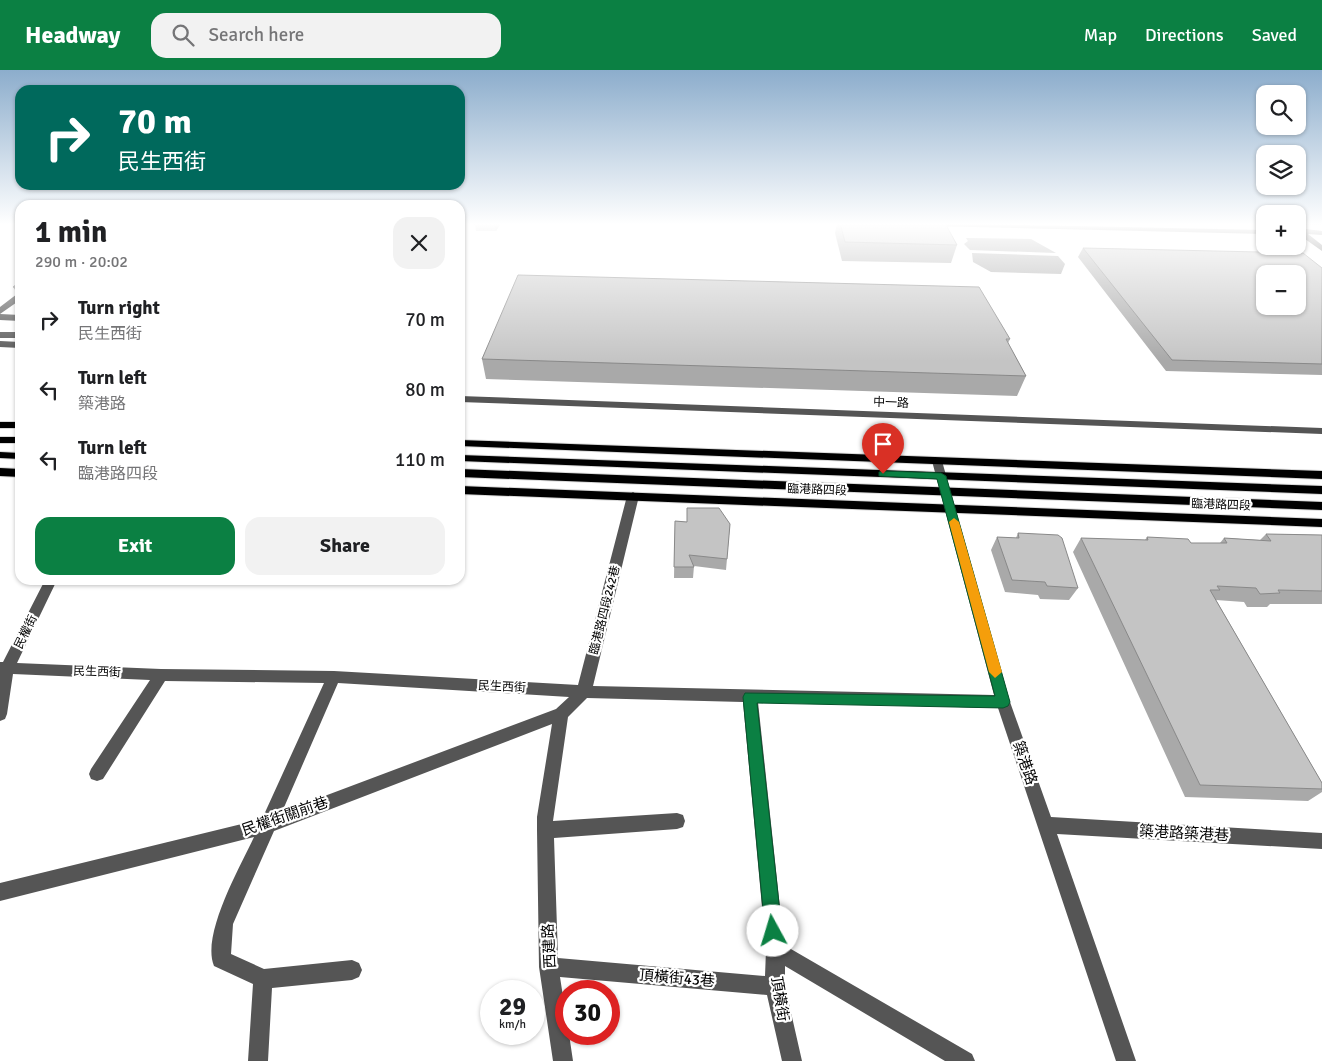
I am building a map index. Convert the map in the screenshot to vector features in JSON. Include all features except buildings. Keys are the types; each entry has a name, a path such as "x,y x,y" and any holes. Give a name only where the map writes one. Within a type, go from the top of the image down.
{"main road":[{"path":"0,425 15,425"},
{"path":"0,440 15,440"},
{"path":"465,443 1322,475"},
{"path":"0,456 15,456"},
{"name":"臨港路四段","path":"465,458 1322,490"},
{"path":"0,472 15,473"},
{"name":"臨港路四段","path":"465,473 1322,506"},
{"name":"臨港路四段","path":"465,490 1322,523"}],"street":[{"path":"0,316 15,300"},
{"path":"10,303 15,303"},
{"path":"0,316 15,318"},
{"path":"0,334 15,335"},
{"path":"0,344 15,345"},
{"name":"中一路","path":"465,399 1322,431"},
{"name":"築港路","path":"937,461 1003,702 1047,825 1126,1061"},
{"name":"臨港路四段242巷","path":"584,692 632,496"},
{"name":"民權街","path":"0,714 4,668 48,585"},
{"name":"民生西街","path":"4,668 161,675 334,677 584,692 1003,702"},
{"path":"97,774 161,675"},
{"path":"334,677 266,826 224,924 221,959 263,979 352,970"},
{"path":"561,714 584,692"},
{"name":"頂橫街","path":"750,697 775,950 775,986 792,1061"},
{"name":"民權街關前巷","path":"0,892 266,826 561,714"},
{"name":"西建路","path":"561,714 545,816 545,830 549,967 563,1061"},
{"path":"545,830 677,821"},
{"name":"築港路築港巷","path":"1047,825 1322,842"},
{"path":"775,950 966,1061"},
{"name":"頂橫街43巷","path":"549,967 775,986"},
{"path":"258,1061 263,979"}],"shaded area":[{"path":"986,269 1063,269 1061,274 991,272"}],"slow traffic":[{"path":"954,522 995,672"}],"route":[{"path":"773,931 750,697 1003,702 941,476 883,474"}]}
